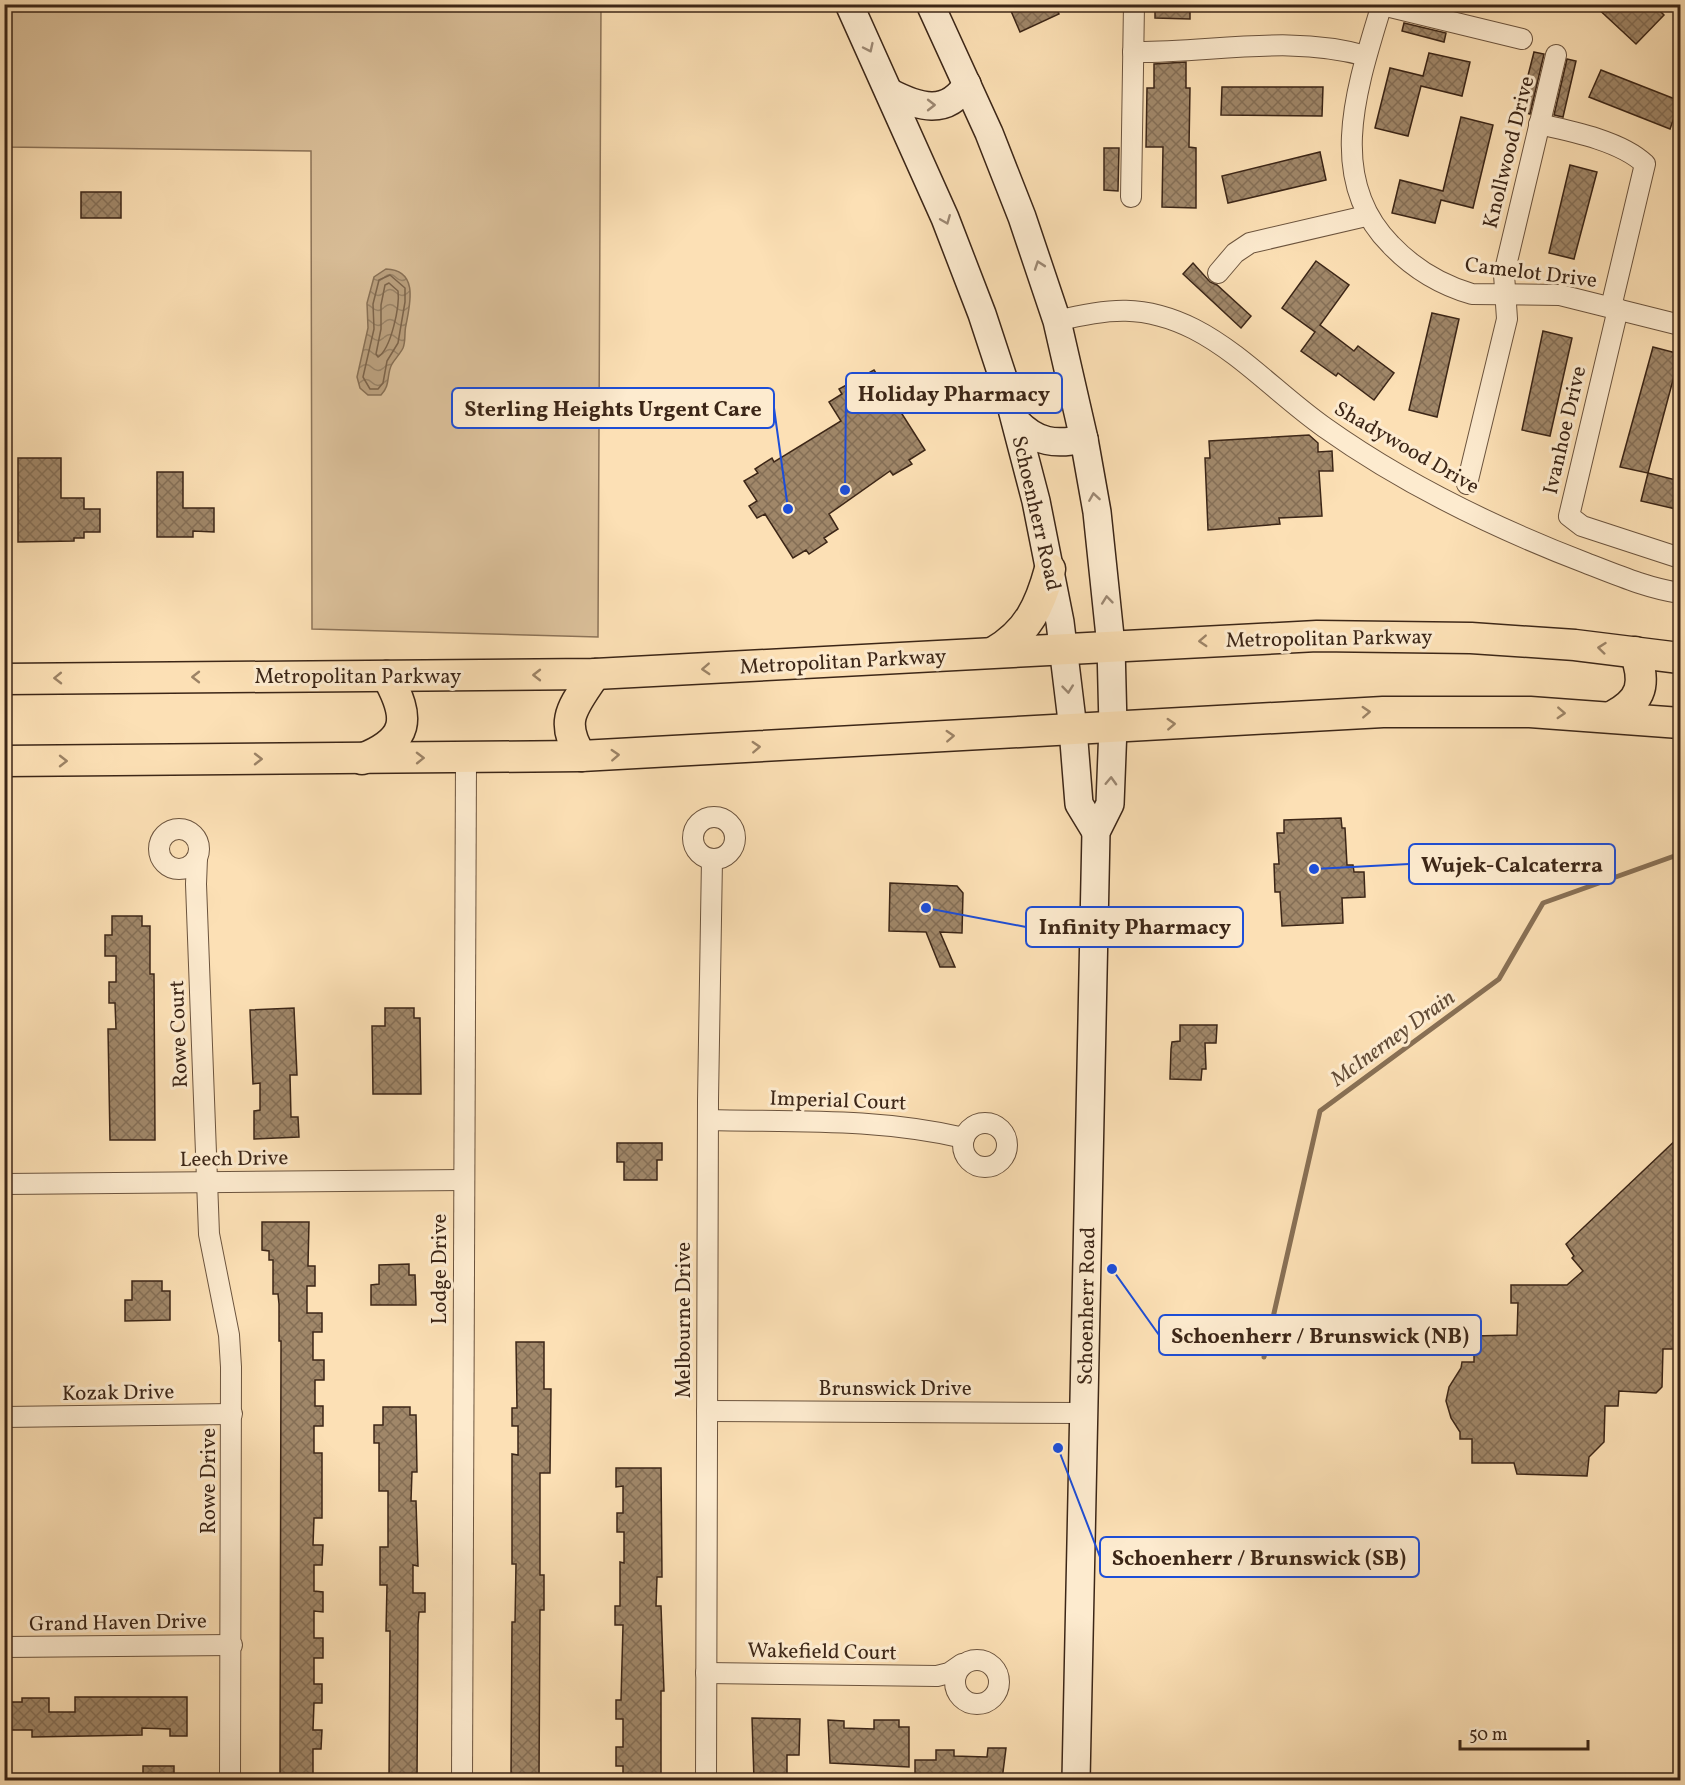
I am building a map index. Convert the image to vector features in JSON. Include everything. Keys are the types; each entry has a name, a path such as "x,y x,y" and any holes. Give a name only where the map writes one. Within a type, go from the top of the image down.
{"main road":[{"name":"Schoenherr Road","path":"849,4 968,276 1016,421 1050,569 1064,648 1079,804 1096,832"},
{"name":"Schoenherr Road","path":"930,4 967,84 1023,218 1057,321 1084,439 1097,512 1111,646 1113,727 1110,804 1096,832 1076,1780"},
{"path":"889,92 909,102 933,106 953,101 967,84"},
{"path":"1016,421 1028,433 1048,442 1058,444 1084,439"},
{"path":"994,652 1010,643 1029,622 1042,598 1050,569"},
{"name":"Metropolitan Parkway","path":"4,679 595,674 1271,637 1471,638 1680,658"},
{"path":"1613,716 1626,709 1641,688 1641,676 1635,652"},
{"path":"581,756 570,734 570,717 579,696 595,674"},
{"path":"362,759 384,750 401,730 401,706 387,676"},
{"path":"4,761 581,756 1383,712 1530,712 1613,716 1680,723"}],"street":[{"path":"1131,197 1134,4"},
{"path":"1382,5 1522,39"},
{"name":"Camelot Drive","path":"1382,5 1366,56 1351,130 1354,177 1366,216 1401,256 1434,278 1472,294 1560,295 1680,325"},
{"path":"1133,52 1302,45 1335,48 1366,56"},
{"name":"Knollwood Drive","path":"1467,484 1507,319 1504,274 1556,55"},
{"path":"1539,124 1596,139 1636,156 1645,164 1614,308"},
{"path":"1218,273 1235,253 1250,243 1366,216"},
{"name":"Ivanhoe Drive","path":"1614,308 1569,516 1582,526 1680,558"},
{"name":"Shadywood Drive","path":"1057,321 1111,309 1151,314 1193,329 1225,349 1323,427 1428,491 1530,542 1657,590 1680,593"},
{"name":"Lodge Drive","path":"462,1780 466,758"},
{"name":"Rowe Court","path":"196,884 186,874 164,862 159,851 162,838 172,830 179,829 192,833 199,844 196,884 207,1183"},
{"path":"175,869 188,867 197,858"},
{"name":"Melbourne Drive","path":"705,1780 708,1120 712,859"},
{"name":"Imperial Court","path":"708,1120 877,1123 923,1129 964,1138"},
{"name":"Leech Drive","path":"4,1184 464,1180"},
{"name":"Rowe Drive","path":"207,1183 209,1234 229,1335 232,1414 230,1780"},
{"name":"Brunswick Drive","path":"707,1411 1084,1413"},
{"name":"Kozak Drive","path":"4,1417 232,1414"},
{"name":"Grand Haven Drive","path":"4,1647 232,1645"},
{"name":"Wakefield Court","path":"706,1673 937,1676 949,1673 962,1664 976,1659 991,1664 996,1670 999,1685 991,1699 984,1703 969,1703 937,1676"},
{"path":"957,1693 954,1678 962,1664"}],"shaded area":[{"path":"5,5 601,5 598,637 312,629 311,151 5,147"}],"water":[{"path":"386,269 404,275 410,290 404,343 390,368 384,391 381,395 368,395 360,388 357,377 368,328 367,303 374,277"}],"building":[{"path":"1008,4 1054,4 1059,14 1020,32"},
{"path":"1155,4 1190,4 1190,19 1155,18"},
{"path":"1593,4 1653,4 1664,15 1636,44"},
{"path":"1404,23 1446,33 1444,42 1402,31"},
{"path":"1534,52 1544,54 1530,114 1519,111"},
{"path":"1429,53 1470,62 1462,96 1421,86 1408,136 1375,128 1390,68 1423,76"},
{"path":"1567,59 1576,61 1563,117 1554,115"},
{"path":"1186,62 1186,88 1190,88 1189,147 1196,148 1196,208 1162,207 1163,147 1146,147 1147,88 1154,88 1154,64"},
{"path":"1601,70 1680,101 1670,129 1589,97"},
{"path":"1222,87 1323,87 1322,116 1221,115"},
{"path":"1461,117 1493,125 1473,208 1441,200 1435,223 1392,213 1400,180 1443,191"},
{"path":"1104,148 1119,148 1118,191 1104,190"},
{"path":"1320,152 1326,180 1228,203 1222,176"},
{"path":"1570,165 1597,172 1574,259 1549,253"},
{"path":"81,192 121,192 121,218 81,218"},
{"path":"1316,261 1349,285 1320,325 1354,351 1358,346 1394,373 1374,400 1338,373 1336,376 1301,351 1315,332 1282,308"},
{"path":"1193,263 1210,282 1217,285 1251,316 1241,328 1183,274"},
{"path":"1432,313 1459,319 1437,417 1409,410"},
{"path":"1543,331 1572,338 1550,436 1522,430"},
{"path":"1653,347 1680,354 1648,473 1620,467"},
{"path":"874,370 925,450 909,460 912,464 893,475 890,471 829,514 838,529 824,538 827,542 809,554 806,550 793,558 765,514 757,518 749,506 757,501 744,481 758,473 755,469 772,458 774,462 841,421 829,402 842,394 839,389"},
{"path":"1309,435 1318,443 1318,452 1332,451 1333,471 1319,471 1322,516 1279,518 1280,524 1208,530 1205,458 1210,458 1209,441"},
{"path":"18,458 61,458 61,498 84,498 84,509 100,509 100,532 84,532 84,538 74,538 74,541 18,542"},
{"path":"157,472 183,472 183,508 214,508 214,532 193,531 193,537 157,537"},
{"path":"1648,473 1680,481 1680,510 1641,501"},
{"path":"1341,818 1342,828 1345,828 1347,865 1353,865 1354,872 1364,872 1365,897 1342,898 1343,923 1282,926 1280,892 1275,892 1274,864 1279,864 1277,833 1284,833 1284,820"},
{"path":"890,883 957,886 963,893 962,933 940,932 955,967 940,967 926,932 889,931"},
{"path":"112,916 142,916 142,926 150,926 150,974 154,974 155,1140 110,1140 108,1029 116,1029 115,1003 109,1003 109,982 116,982 116,956 105,956 105,935 112,935"},
{"path":"294,1008 297,1075 290,1075 291,1117 298,1117 299,1137 254,1139 254,1111 260,1110 260,1083 253,1084 250,1010"},
{"path":"385,1008 414,1008 414,1018 420,1018 421,1094 373,1094 372,1026 385,1026"},
{"path":"1180,1025 1217,1025 1216,1043 1205,1043 1206,1069 1202,1069 1201,1080 1170,1079 1172,1042 1180,1041"},
{"path":"1680,1136 1678,1349 1663,1349 1662,1387 1656,1393 1619,1391 1618,1406 1605,1406 1604,1442 1589,1457 1587,1476 1517,1474 1514,1463 1472,1463 1472,1439 1460,1439 1460,1432 1451,1418 1446,1401 1449,1387 1461,1368 1462,1362 1474,1362 1474,1336 1517,1335 1518,1303 1511,1303 1511,1285 1567,1285 1583,1271 1572,1258 1574,1256 1566,1244"},
{"path":"617,1143 662,1143 662,1160 657,1160 657,1180 624,1180 624,1162 617,1162"},
{"path":"262,1222 309,1222 308,1266 315,1266 315,1286 307,1286 307,1313 322,1313 322,1332 313,1332 313,1360 324,1360 324,1380 315,1380 315,1406 323,1406 323,1426 314,1426 314,1453 322,1453 322,1518 314,1518 313,1545 323,1545 322,1565 314,1565 314,1591 323,1592 323,1612 314,1611 314,1638 323,1638 323,1658 314,1658 314,1684 322,1684 322,1703 314,1703 313,1730 322,1730 321,1749 313,1749 313,1780 280,1780 281,1341 279,1341 278,1294 273,1294 273,1260 269,1260 269,1251 262,1250"},
{"path":"409,1264 409,1275 415,1275 416,1305 371,1305 371,1285 379,1284 379,1265"},
{"path":"132,1281 162,1281 162,1291 170,1291 170,1320 125,1321 125,1300 132,1300"},
{"path":"516,1342 544,1342 544,1389 551,1389 550,1473 540,1473 540,1575 544,1575 544,1610 540,1610 539,1780 511,1780 512,1622 515,1622 516,1564 512,1564 512,1454 518,1455 518,1426 512,1426 512,1408 517,1408"},
{"path":"383,1407 410,1407 410,1415 416,1415 417,1472 412,1472 411,1501 416,1501 418,1566 413,1565 413,1593 425,1593 425,1612 419,1612 418,1624 417,1780 389,1780 390,1631 386,1631 387,1585 380,1585 380,1547 388,1547 388,1491 379,1491 379,1443 374,1443 374,1425 383,1425"},
{"path":"616,1468 661,1468 662,1577 657,1577 656,1606 661,1606 664,1691 661,1691 661,1775 656,1775 656,1780 623,1780 623,1766 616,1766 616,1747 623,1747 623,1719 616,1719 616,1700 621,1700 623,1625 615,1625 615,1606 620,1606 620,1562 624,1563 624,1532 617,1532 617,1513 623,1513 623,1486 616,1487"},
{"path":"75,1697 187,1697 187,1736 170,1736 170,1729 142,1728 142,1735 32,1737 32,1730 11,1730 11,1702 22,1702 22,1698 49,1698 49,1712 75,1712"},
{"path":"752,1718 800,1719 799,1755 787,1755 787,1780 754,1780"},
{"path":"828,1720 844,1721 844,1728 874,1729 874,1720 899,1720 899,1727 909,1727 909,1767 830,1763"},
{"path":"988,1748 1006,1748 1002,1780 915,1780 915,1760 936,1760 936,1750 954,1750 954,1756 987,1757"},
{"path":"143,1766 174,1766 174,1780 143,1780"}],"waterway":[{"name":"McInerney Drain","path":"1264,1357 1320,1111 1499,979 1543,903 1680,854"}],"place":[{"name":"Holiday Pharmacy","path":"845,490"},
{"name":"Sterling Heights Urgent Care","path":"788,509"},
{"name":"Wujek-Calcaterra","path":"1314,869"},
{"name":"Infinity Pharmacy","path":"926,908"},
{"name":"Schoenherr / Brunswick (NB)","path":"1112,1269"},
{"name":"Schoenherr / Brunswick (SB)","path":"1058,1448"}]}
